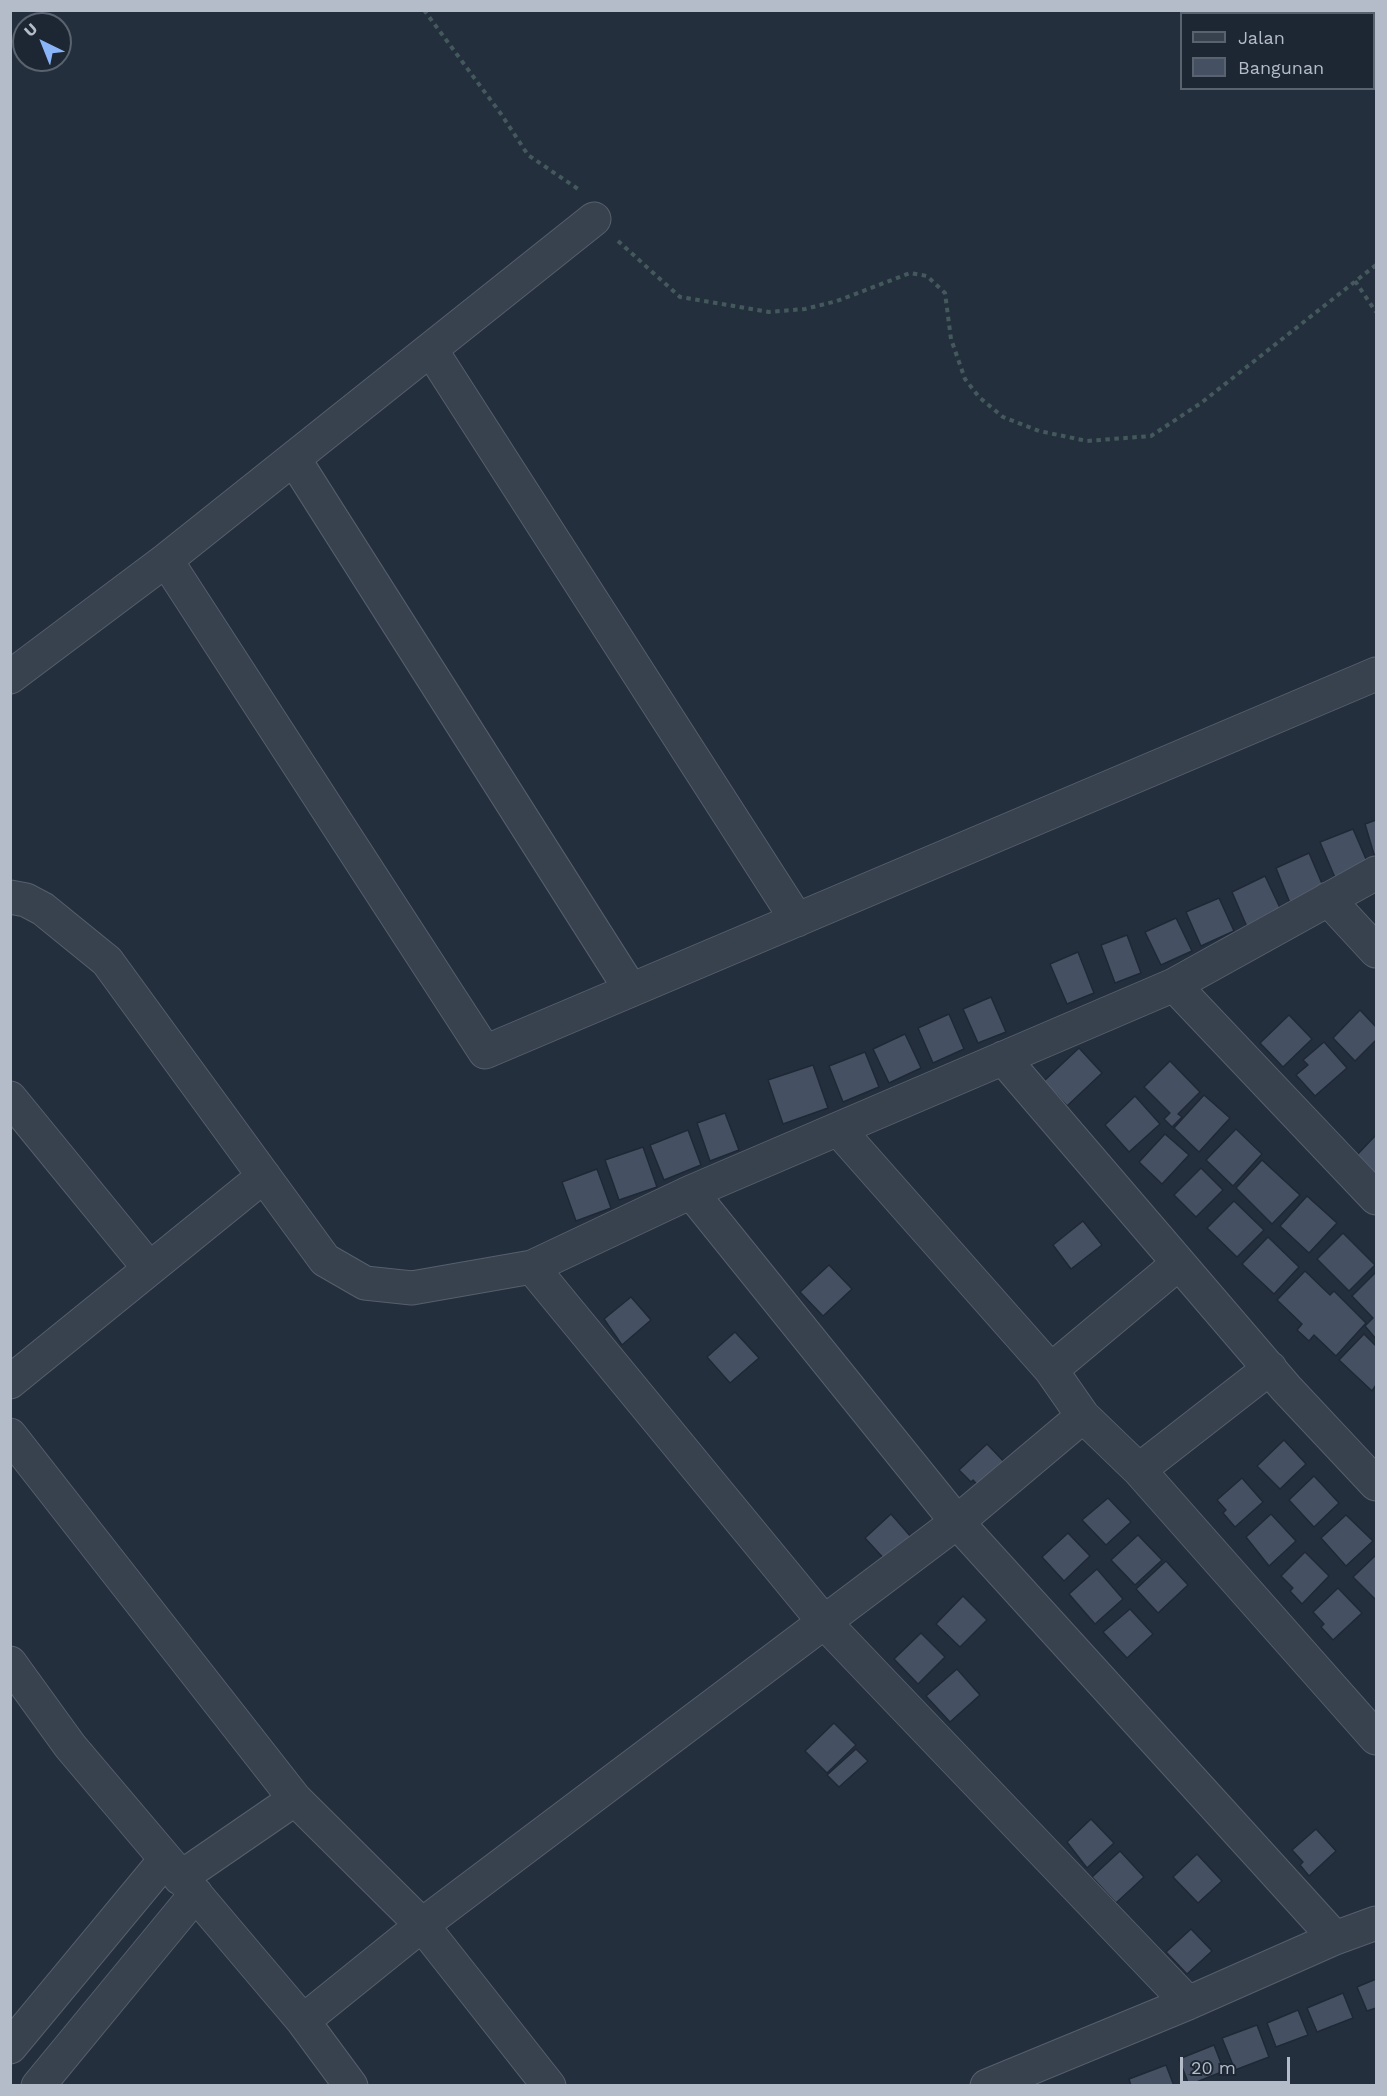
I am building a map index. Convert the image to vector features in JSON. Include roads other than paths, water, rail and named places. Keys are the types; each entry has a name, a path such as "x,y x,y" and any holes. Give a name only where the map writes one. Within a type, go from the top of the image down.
{"street":[{"path":"10,677 166,560 594,219"},
{"path":"431,350 797,920"},
{"path":"294,459 631,990"},
{"path":"166,560 485,1052 1377,674"},
{"path":"10,897 26,900 44,909 107,961 325,1260 365,1284 412,1288 532,1267 690,1192 1174,985 1377,873"},
{"path":"1328,898 1377,951"},
{"path":"1174,985 1377,1198"},
{"path":"1004,1058 1270,1368 1377,1484"},
{"path":"10,1098 149,1268"},
{"path":"838,1129 1051,1370 1083,1416 1138,1470 1377,1738"},
{"path":"10,1382 264,1176"},
{"path":"690,1192 957,1522 1335,1938"},
{"path":"1051,1370 1179,1263"},
{"path":"532,1267 825,1623 1188,2003"},
{"path":"1138,1470 1270,1368"},
{"path":"303,2021 422,1925 957,1522 1083,1416"},
{"path":"10,1435 295,1799 422,1925 549,2085"},
{"path":"14,1675 70,1746 303,2021 351,2085"},
{"path":"10,2047 180,1877 295,1799"},
{"path":"38,2085 180,1877"},
{"path":"987,2085 1188,2003 1335,1938 1377,1923"}]}
